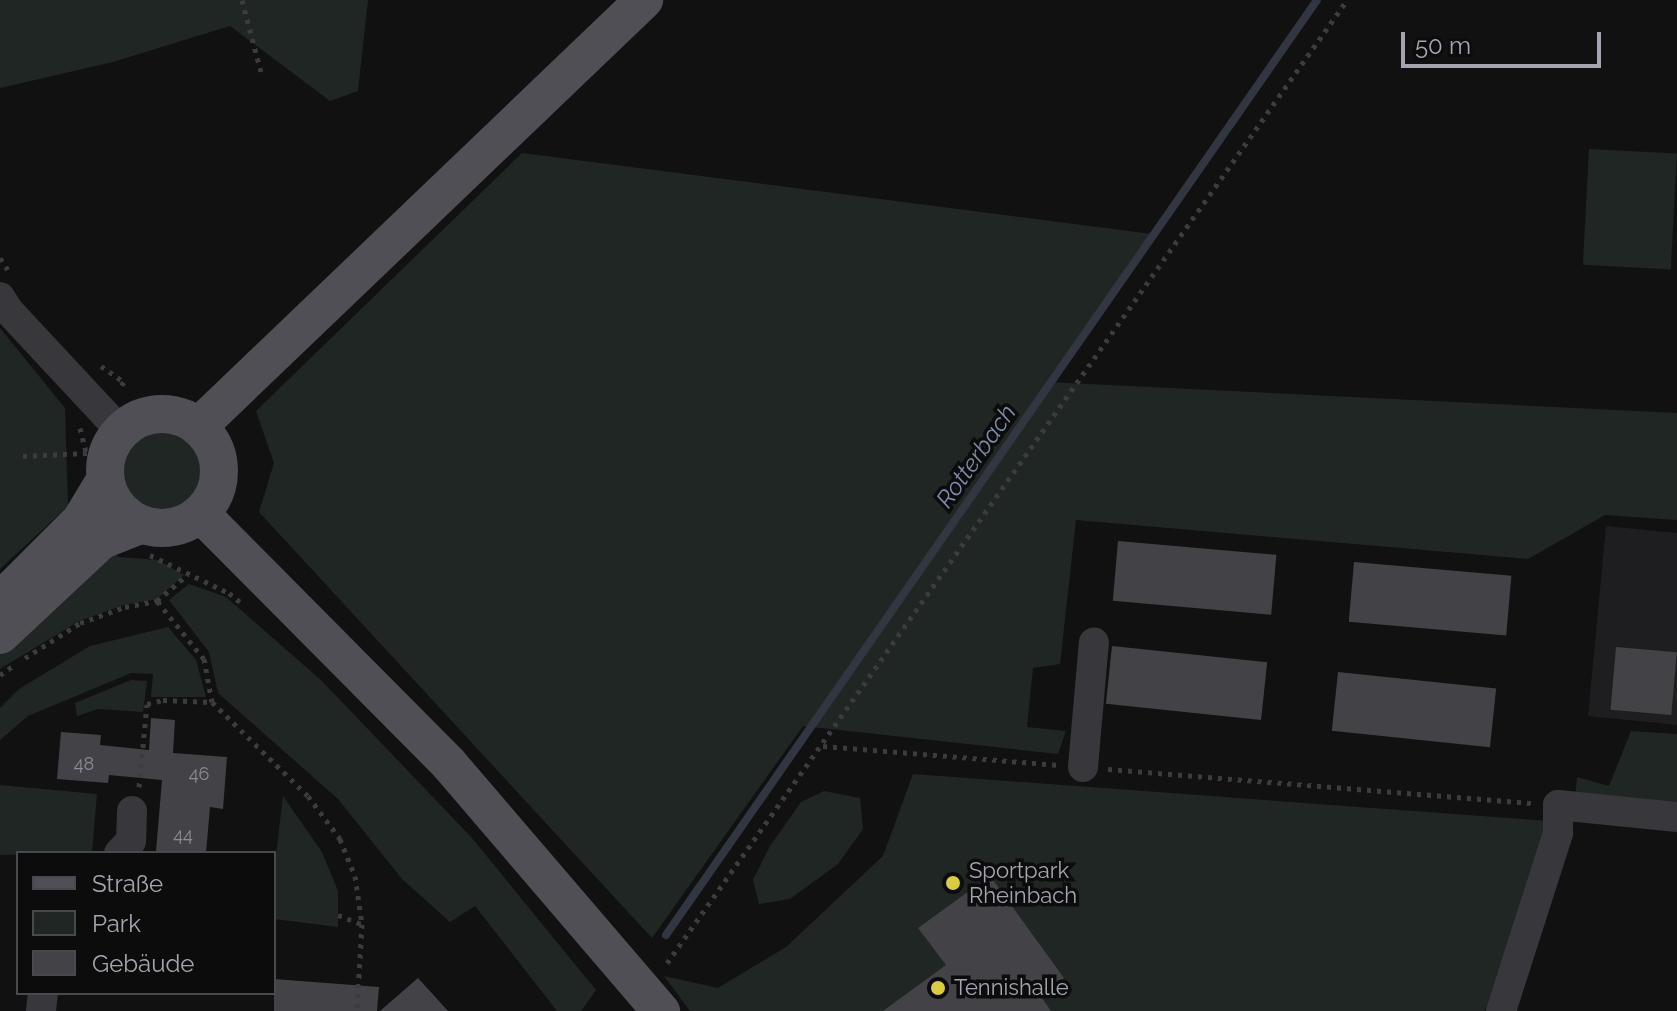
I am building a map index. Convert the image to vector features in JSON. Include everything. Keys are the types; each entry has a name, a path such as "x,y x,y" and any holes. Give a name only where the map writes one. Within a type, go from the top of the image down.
{"main road":[{"path":"200,425 644,0"},
{"path":"0,601 81,520 96,467 121,431 135,420 154,414 175,415 200,425 212,442 220,466 216,492 201,514 183,525 161,529 140,525 124,514 111,498 96,467"},
{"path":"201,514 449,764 661,1011"},
{"path":"0,635 102,540 140,525"}],"street":[{"path":"0,297 8,310 121,431"},
{"path":"1083,767 1094,642"},
{"path":"1501,1011 1558,833 1558,805 1677,817"},
{"path":"121,851 131,841 132,811"}],"path":[{"path":"242,0 261,72"},
{"path":"667,963 1347,0"},
{"path":"23,456 96,467"},
{"path":"0,675 80,623 125,607 157,601 188,574"},
{"path":"157,601 204,659 212,702 308,796 340,839 355,876 362,924 357,1011"},
{"path":"132,811 139,789 147,704 163,700 212,702"},
{"path":"823,746 1558,805"},
{"path":"338,915 362,924"}],"shaded area":[{"path":"1606,526 1677,533 1677,725 1588,716"}],"green space":[{"path":"0,0 368,0 358,91 330,101 230,26 113,62 0,88"},
{"path":"1589,149 1677,154 1671,269 1583,265"},
{"path":"522,153 1152,234 1048,382 1677,413 1677,520 1605,515 1528,559 1076,520 1060,664 1033,668 1027,727 1066,731 1058,754 803,726 652,938 259,512 274,463 256,411"},
{"path":"0,328 65,408 68,506 0,569"},
{"path":"157,431 173,431 189,438 200,449 207,473 204,489 195,503 173,515 157,515 141,508 130,497 123,481 123,465 130,449 141,438"},
{"path":"103,544 119,557 158,560 184,575 157,599 124,605 79,621 0,669 0,643"},
{"path":"189,584 226,597 322,681 472,838 596,990 581,1011 557,1011 475,906 450,922 402,879 338,799 218,693 209,652 169,600"},
{"path":"168,627 196,660 206,697 151,697 153,674 131,673 28,716 0,740 0,708 19,689 90,646"},
{"path":"131,680 147,681 143,712 98,709 77,716 75,703"},
{"path":"1631,731 1677,734 1677,809 1575,797 1577,777 1609,786"},
{"name":"Sportpark Rheinbach","path":"913,774 1549,821 1485,1011 690,1011 664,976 718,988 786,947 883,856"},
{"path":"0,785 97,794 92,851 16,851 16,855 0,855"},
{"path":"824,791 860,798 863,829 838,864 790,899 759,904 753,880 770,846 801,802"},
{"path":"283,796 322,852 338,891 338,927 276,919 276,854"}],"building":[{"path":"1118,541 1276,555 1271,615 1113,601"},
{"path":"1354,562 1511,576 1506,636 1349,622"},
{"path":"1112,646 1267,662 1261,720 1106,704"},
{"path":"1616,647 1677,652 1671,715 1611,710"},
{"path":"1338,672 1496,689 1490,747 1332,731"},
{"path":"151,718 175,720 173,753 227,757 223,809 210,807 206,851 156,851 162,780 109,775 108,783 57,779 61,732 101,735 100,745 149,750"},
{"path":"990,876 1064,978 1040,995 1051,1011 883,1011 946,965 918,928"},
{"path":"418,978 448,1011 380,1011"},
{"path":"276,979 379,987 377,1011 274,1011"}],"waterway":[{"name":"Rotterbach","path":"666,935 1317,0"}],"place":[{"name":"Sportpark Rheinbach","path":"953,883"},
{"name":"Tennishalle","path":"938,988"}]}
